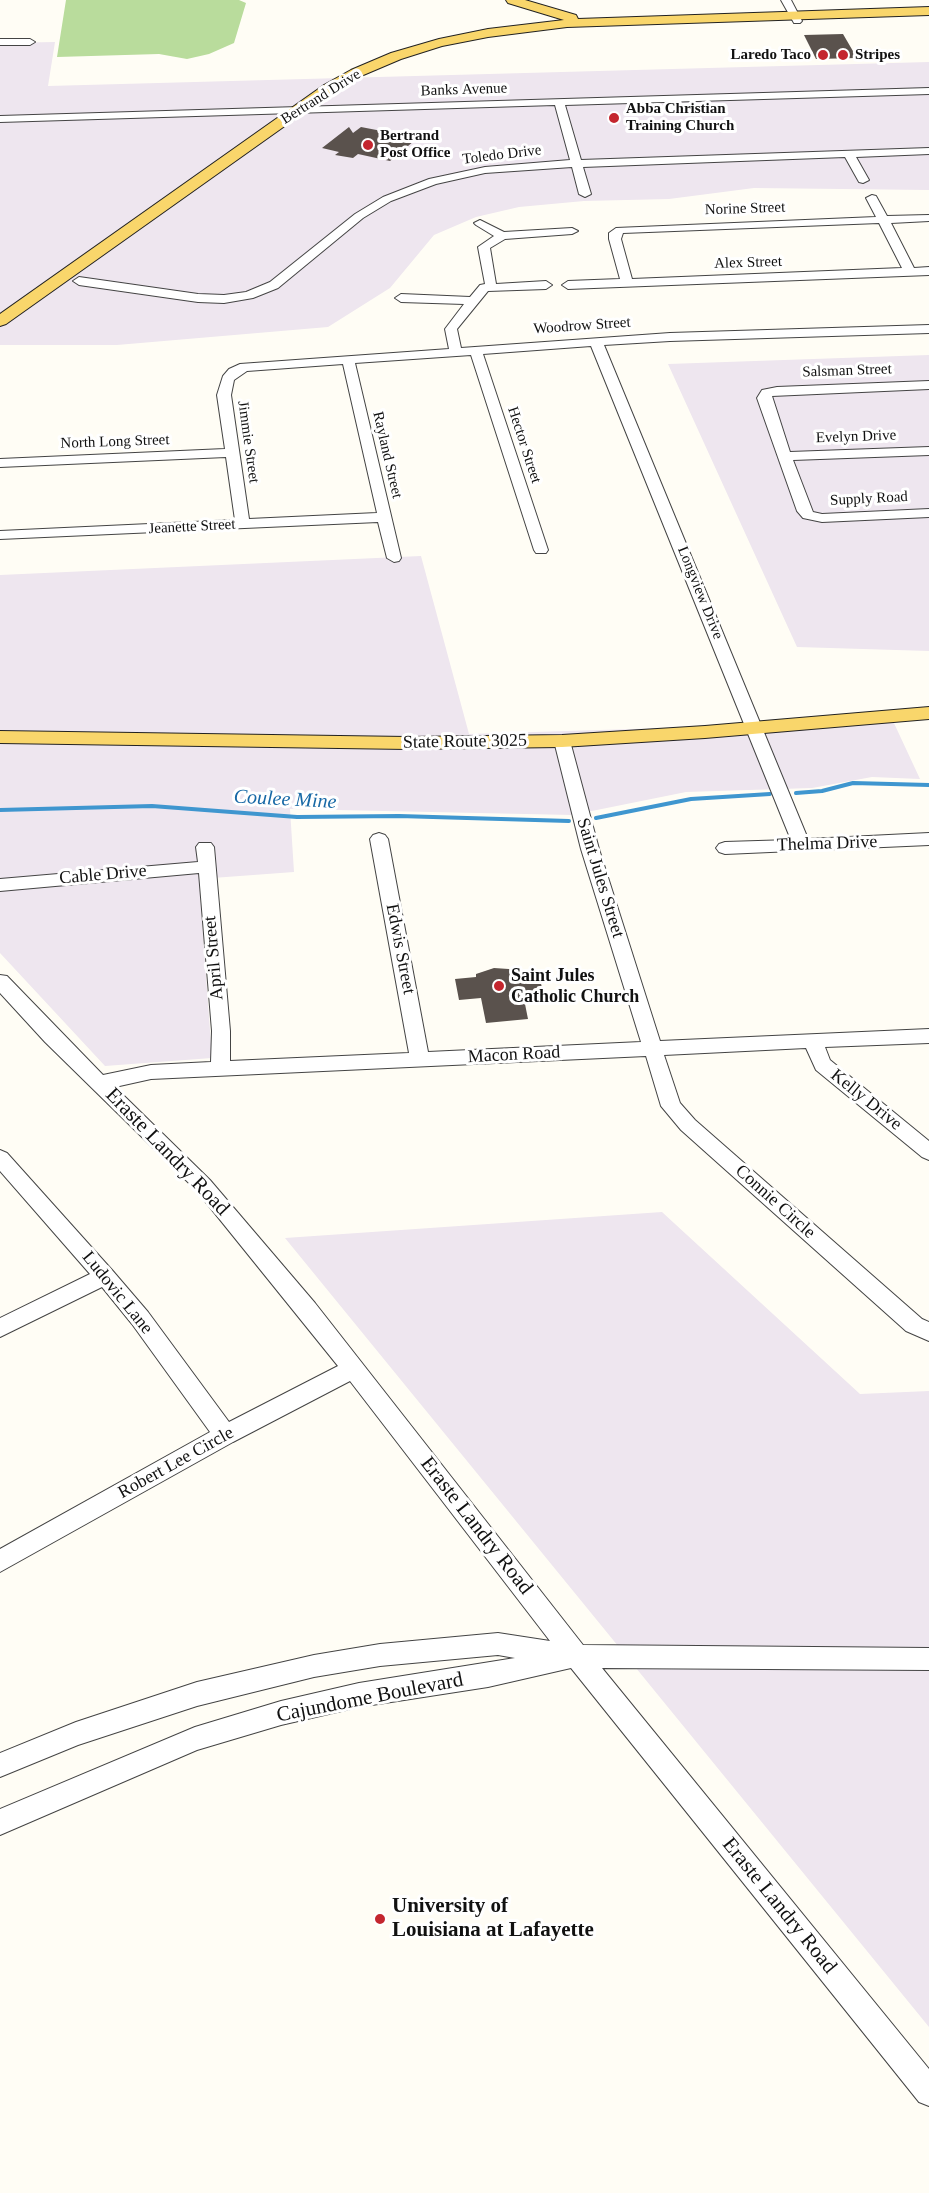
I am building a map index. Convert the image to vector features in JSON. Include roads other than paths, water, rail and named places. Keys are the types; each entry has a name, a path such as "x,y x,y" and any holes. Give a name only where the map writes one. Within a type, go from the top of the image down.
{"main road":[{"path":"526,0 575,9 625,14 795,19 927,13"},
{"path":"472,36 502,26 509,8 594,23"},
{"path":"575,9 591,15 594,23"},
{"name":"Bertrand Drive","path":"0,321 297,110 338,82 376,64 417,50 472,36 527,27 734,17"},
{"name":"Bertrand Drive","path":"0,337 317,110 371,76 432,53 518,33 594,23 616,26 795,19"},
{"name":"State Route 3025","path":"0,738 407,743 562,741 929,713"}],"street":[{"path":"786,0 795,19"},
{"path":"0,42 30,42"},
{"name":"Banks Avenue","path":"0,119 929,91"},
{"path":"559,102 585,194"},
{"name":"Toledo Drive","path":"79,281 198,297 224,298 249,295 266,289 281,279 366,211 415,187 453,176 494,169 576,163 929,151"},
{"path":"848,153 863,180"},
{"path":"872,198 910,272"},
{"name":"Norine Street","path":"627,282 614,234 620,230 929,218"},
{"path":"480,223 502,236"},
{"path":"491,287 484,248 502,236 572,231"},
{"name":"Alex Street","path":"568,285 929,271"},
{"path":"456,352 451,329 484,288 546,285"},
{"path":"401,298 473,301"},
{"name":"Woodrow Street","path":"239,369 258,364 670,337 929,329"},
{"name":"Longview Drive","path":"596,342 802,845"},
{"name":"Hector Street","path":"476,351 541,550"},
{"name":"Rayland Street","path":"348,359 394,558"},
{"name":"Jimmie Street","path":"239,369 228,379 224,395 243,524"},
{"name":"Salsman Street","path":"784,456 764,398 767,393 929,385"},
{"name":"Evelyn Drive","path":"784,456 929,451"},
{"name":"North Long Street","path":"0,463 232,453"},
{"name":"Supply Road","path":"784,456 804,511 811,516 822,518 929,513"},
{"name":"Jeanette Street","path":"0,535 384,518"},
{"name":"Saint Jules Street","path":"562,741 590,849 652,1048"},
{"name":"Edwis Street","path":"379,839 420,1059"},
{"name":"Thelma Drive","path":"725,848 929,839"},
{"name":"April Street","path":"205,847 221,1031 220,1068"},
{"name":"Cable Drive","path":"0,885 206,867"},
{"name":"Eraste Landry Road","path":"0,981 52,1037 219,1203 354,1368 577,1656 929,2092"},
{"name":"Macon Road","path":"100,1083 151,1072 220,1068 929,1036"},
{"name":"Kelly Drive","path":"813,1040 823,1065 929,1152"},
{"name":"Connie Circle","path":"652,1048 671,1106 678,1115 914,1326 929,1332"},
{"name":"Ludovic Lane","path":"0,1158 140,1318 225,1435"},
{"path":"0,1328 105,1276"},
{"name":"Robert Lee Circle","path":"0,1561 225,1435 354,1368"},
{"name":"Cajundome Boulevard","path":"0,1765 76,1734 197,1694 314,1666 380,1655 498,1644 577,1656 929,1659"},
{"name":"Cajundome Boulevard","path":"0,1822 195,1739 281,1713 359,1695 488,1675 577,1656"}],"waterway":[{"name":"Coulee Mine","path":"796,793 822,791 853,783 929,785"},
{"name":"Coulee Mine","path":"596,818 691,799 770,794"},
{"name":"Coulee Mine","path":"0,810 152,806 297,817 399,816 569,821"}],"place":[{"name":"Laredo Taco","path":"823,55"},
{"name":"Stripes","path":"843,55"},
{"name":"Abba Christian Training Church","path":"614,118"},
{"name":"Bertrand Post Office","path":"368,145"},
{"name":"Saint Jules Catholic Church","path":"499,986"},
{"name":"University of Louisiana at Lafayette","path":"380,1919"}]}
